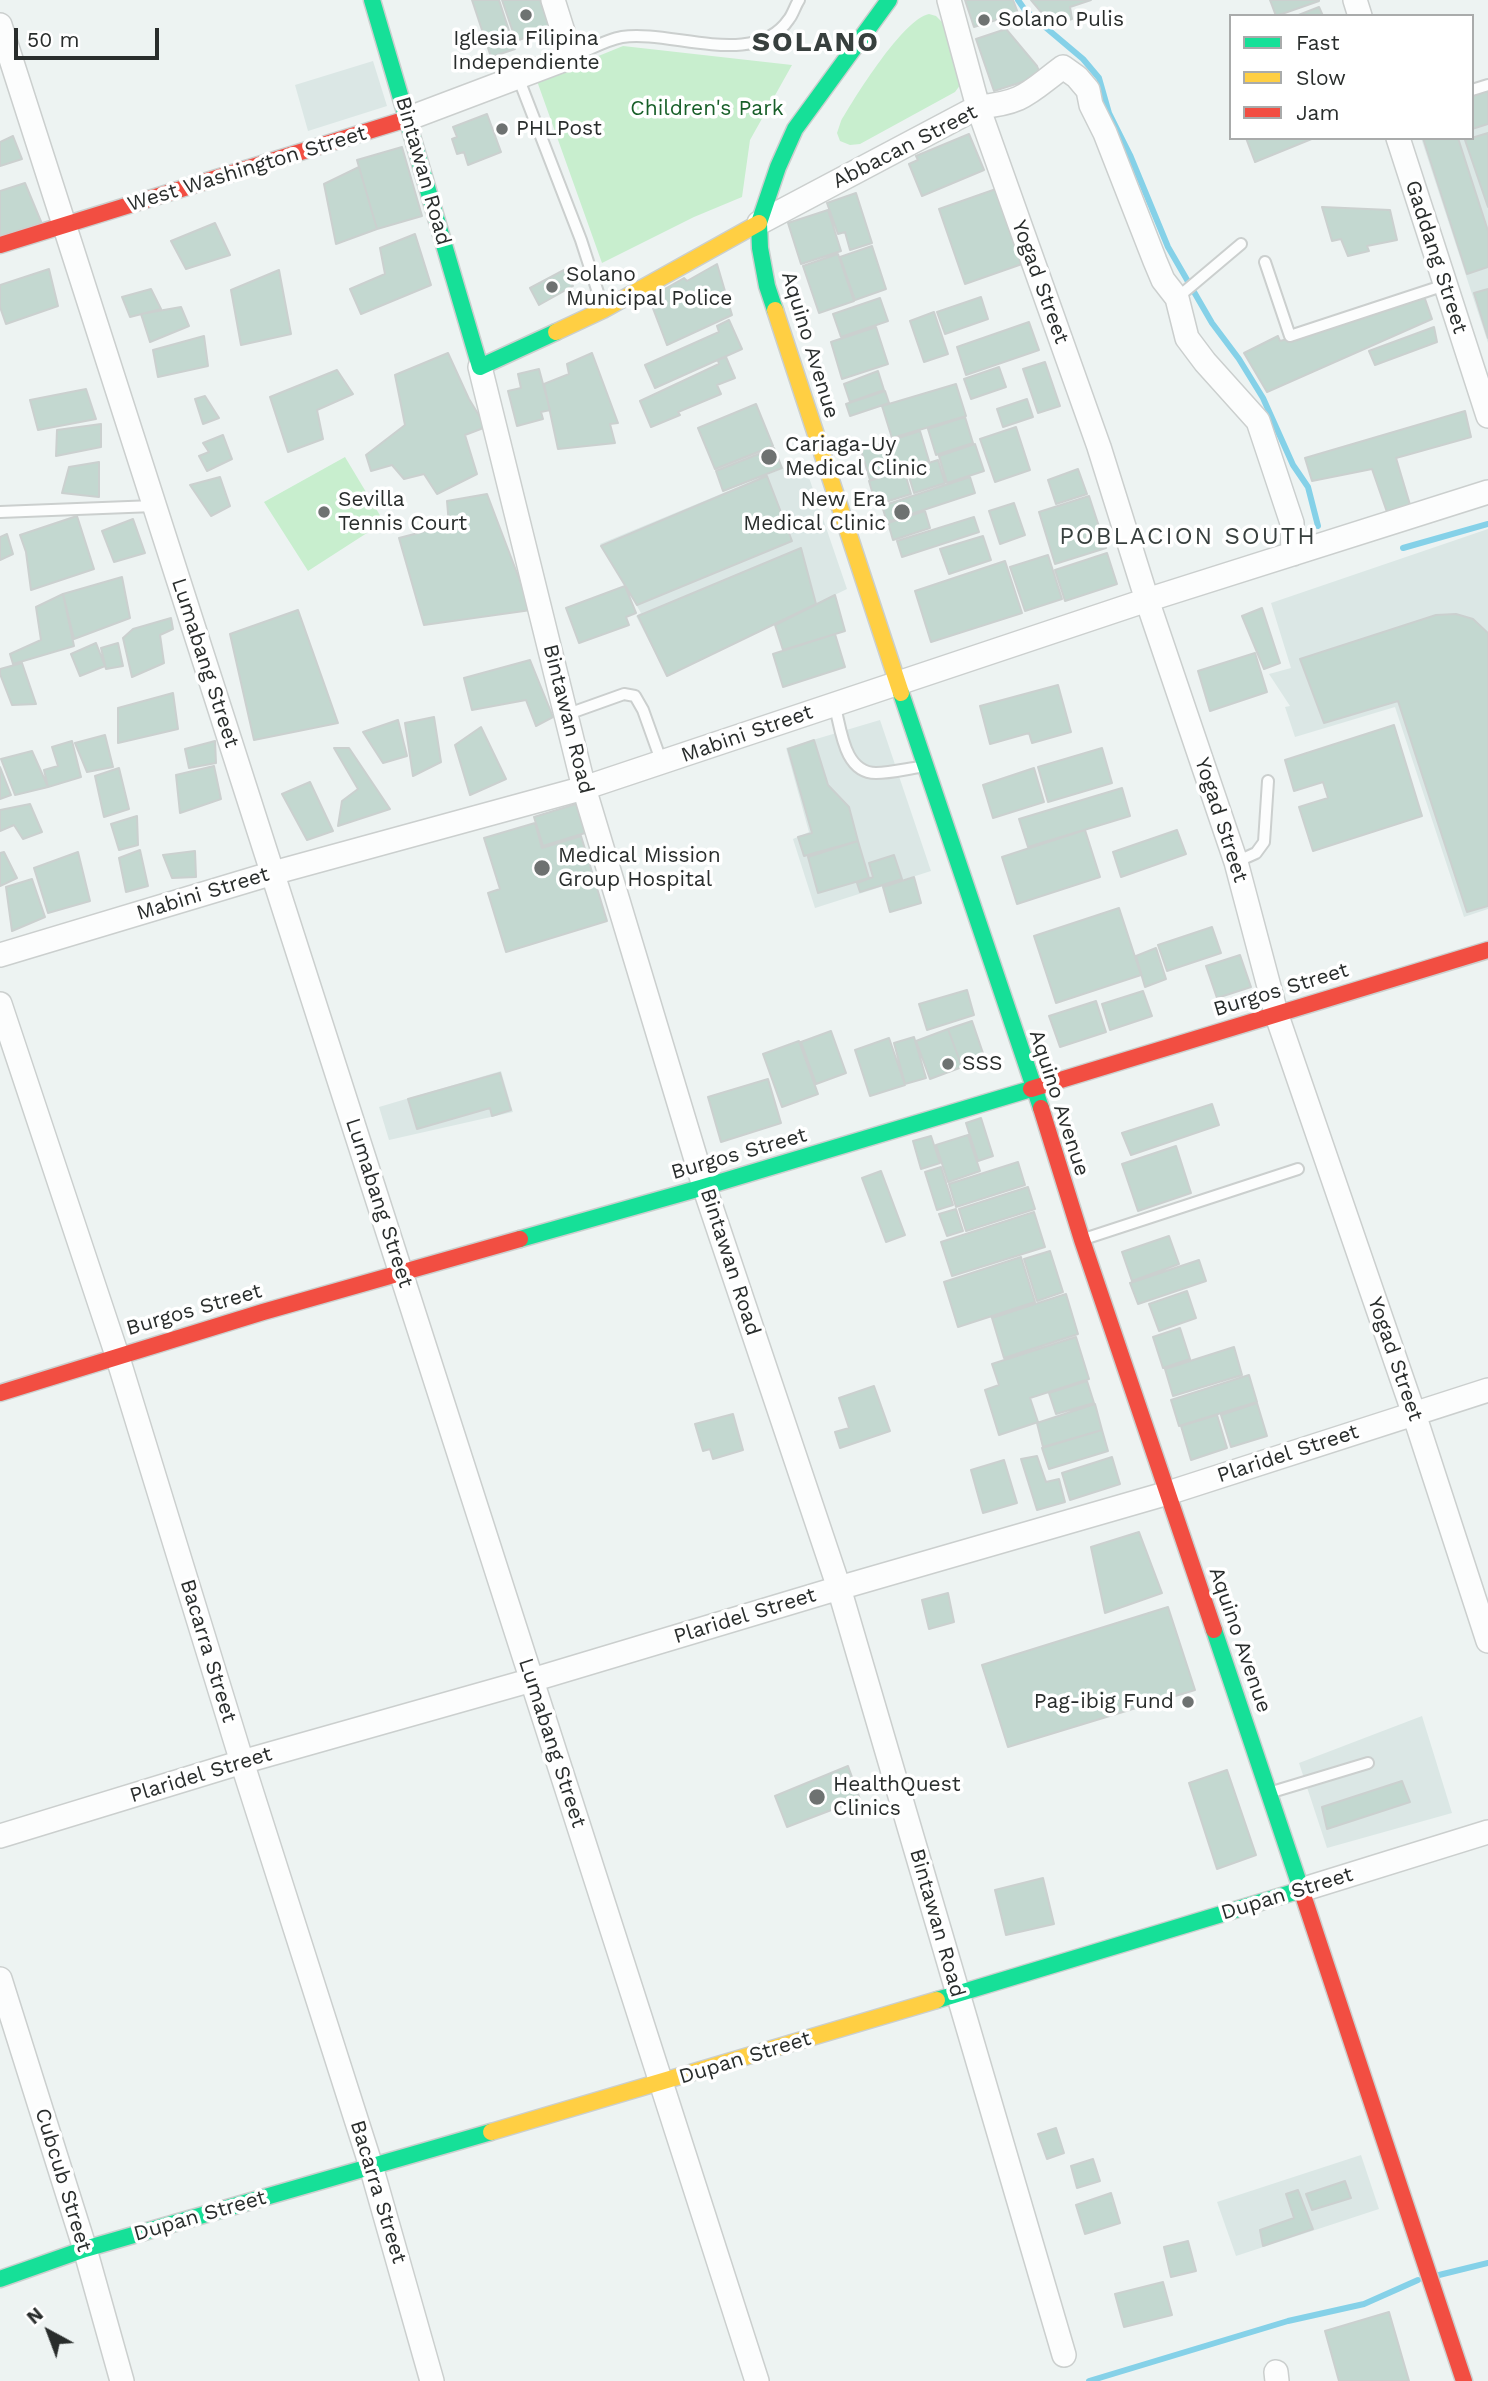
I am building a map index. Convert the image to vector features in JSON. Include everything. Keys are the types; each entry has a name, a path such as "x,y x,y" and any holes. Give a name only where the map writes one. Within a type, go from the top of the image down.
{"main road":[{"name":"Bintawan Road","path":"372,0 480,367"},
{"name":"Aquino Avenue","path":"889,0 825,85 796,129 778,167 759,223 760,248 767,286 925,766 1035,1088 1082,1240 1464,2381"},
{"name":"West Washington Street","path":"0,245 407,118"},
{"name":"Abbacan Street","path":"480,367 603,310 759,223"},
{"name":"Burgos Street","path":"0,1393 117,1355 400,1271 705,1186 1488,950"},
{"name":"Dupan Street","path":"0,2279 85,2249 662,2083 1301,1890"}],"street":[{"path":"553,0 571,57"},
{"name":"Yogad Street","path":"949,0 978,107 1099,447 1147,600 1237,862 1276,1013 1414,1414 1488,1641"},
{"name":"Lumabang Street","path":"0,25 757,2381"},
{"name":"West Washington Street","path":"407,118 571,57"},
{"name":"Abbacan Street","path":"759,223 978,107 1004,105 1029,95 1063,67 1077,77 1088,90 1091,105 1105,133 1163,280 1180,296 1187,338 1258,421 1292,523 1293,554"},
{"name":"Gaddang Street","path":"1399,140 1488,416"},
{"name":"Bintawan Road","path":"480,367 568,714 584,788 705,1186 839,1588 1065,2356"},
{"name":"Mabini Street","path":"0,955 273,873 584,788 1147,600 1488,492"},
{"name":"Bacarra Street","path":"0,1004 117,1355 242,1762 371,2166 432,2381"},
{"name":"Plaridel Street","path":"0,1836 242,1762 532,1680 1168,1493 1488,1390"},
{"name":"Dupan Street","path":"1301,1890 1488,1832"},
{"name":"Cubcub Street","path":"0,1979 85,2249 122,2381"}],"lane":[{"name":"West Washington Street","path":"571,57 620,37 667,38 726,46 747,43 769,37 781,28 789,20 799,0"},
{"path":"518,77 581,240 603,310"},
{"path":"1180,296 1241,244"},
{"path":"1265,262 1290,336 1445,285"},
{"path":"0,512 155,506"},
{"path":"568,714 624,694 635,696 643,710 662,763"},
{"path":"834,703 849,757 860,769 875,774 925,766"},
{"path":"1237,862 1256,853 1264,842 1268,781"},
{"path":"1082,1240 1298,1169"},
{"path":"1269,1793 1367,1763"}],"shaded area":[{"path":"373,61 387,106 308,131 295,85"},
{"path":"1488,89 1488,343 1422,140 1474,140 1474,93"},
{"path":"803,460 847,589 667,676 636,616 641,613 600,544"},
{"path":"1488,529 1488,909 1464,917 1395,707 1295,737 1285,707 1290,706 1269,674 1291,668 1271,603"},
{"path":"880,720 931,871 815,908 793,839 809,832 786,748"},
{"path":"501,1071 513,1112 389,1140 379,1107"},
{"path":"1422,1716 1452,1813 1327,1848 1299,1763"},
{"path":"1361,2155 1379,2209 1236,2256 1217,2202"}],"green space":[{"path":"929,14 936,16 943,23 962,74 961,84 955,92 860,144 850,145 840,141 837,133 841,121 868,78 906,29"},
{"name":"Children's Park","path":"623,46 792,65 750,140 742,197 694,217 602,263 537,81"},
{"name":"Sevilla Tennis Court","path":"345,457 384,522 308,571 264,502"}],"building":[{"path":"472,0 499,0 515,49 491,57"},
{"name":"Iglesia Filipina Independiente","path":"502,0 540,0 550,29 516,41"},
{"name":"Solano Pulis","path":"965,0 1013,0 1018,13 974,27"},
{"path":"1031,0 1091,0 1070,7 1072,19 1053,26"},
{"path":"1270,0 1319,0 1282,14 1275,14"},
{"path":"1319,7 1322,14 1301,14"},
{"path":"1006,29 1037,66 1041,76 994,91 976,39"},
{"path":"1488,89 1488,124 1474,128 1474,93"},
{"path":"487,114 501,152 468,165 464,152 457,154 452,139 457,137 453,127"},
{"path":"1488,133 1488,207 1465,140 1474,140 1474,137"},
{"path":"969,134 984,170 922,196 909,164 918,160 916,156"},
{"path":"13,136 22,159 0,166 0,142"},
{"path":"1247,140 1309,140 1255,162"},
{"path":"1424,140 1459,140 1488,231 1488,267 1467,274"},
{"path":"402,147 422,216 377,229 357,160"},
{"path":"359,167 377,229 336,244 324,184"},
{"path":"25,183 42,224 0,237 0,191"},
{"path":"996,189 1022,264 965,284 939,209"},
{"path":"856,193 872,243 850,250 845,232 838,234 827,203"},
{"path":"1322,207 1390,210 1397,240 1367,246 1369,251 1348,256 1341,239 1332,241"},
{"path":"828,210 841,251 801,264 788,223"},
{"path":"215,223 230,255 186,269 171,241"},
{"path":"415,234 431,285 361,314 350,289 385,274 380,248"},
{"path":"872,246 886,289 855,300 840,257"},
{"path":"838,254 854,301 819,313 803,266"},
{"path":"717,264 732,315 667,345 649,298 684,278 687,281"},
{"path":"49,269 58,306 6,324 0,307 0,285"},
{"path":"279,270 291,334 241,345 231,290"},
{"name":"Solano Municipal Police","path":"564,270 573,286 539,305 530,288"},
{"path":"151,289 161,309 130,317 122,297"},
{"path":"1488,289 1488,338 1474,293"},
{"path":"1424,296 1432,319 1267,392 1244,353 1278,336 1280,341 1288,339"},
{"path":"981,297 988,319 945,334 937,312"},
{"path":"880,298 888,321 841,337 833,314"},
{"path":"181,307 189,326 150,342 141,314"},
{"path":"934,312 948,354 924,362 910,321"},
{"path":"729,320 742,349 655,388 645,365 719,332 717,326"},
{"path":"1029,322 1039,350 966,375 957,347"},
{"path":"876,327 888,364 842,379 831,342"},
{"path":"1434,327 1437,342 1375,365 1369,351"},
{"path":"204,336 208,366 158,377 153,350"},
{"path":"448,353 469,399 486,427 465,435 477,474 437,494 424,474 404,479 392,465 371,471 366,455 405,425 395,375"},
{"path":"592,353 618,423 610,424 615,443 558,449 544,384 569,374 567,364"},
{"path":"726,357 735,378 717,385 721,394 651,427 640,401 719,364 718,360"},
{"path":"1045,362 1060,406 1038,413 1023,369"},
{"path":"999,367 1006,387 971,399 964,379"},
{"path":"539,369 550,410 541,412 543,419 517,426 508,391 521,388 518,374"},
{"path":"337,370 353,394 317,410 323,439 288,452 270,397"},
{"path":"878,371 884,390 850,402 844,384"},
{"path":"956,384 966,416 892,438 882,406"},
{"path":"86,389 96,419 38,430 30,400"},
{"path":"885,391 889,403 850,416 846,404"},
{"path":"205,396 219,418 203,424 195,399"},
{"path":"1027,399 1033,417 1003,427 997,409"},
{"path":"756,404 773,446 715,469 698,428"},
{"path":"1465,411 1471,437 1396,458 1411,508 1388,515 1372,469 1312,481 1305,458"},
{"path":"965,417 973,443 936,455 928,429"},
{"path":"101,424 101,447 56,456 57,430"},
{"path":"1016,427 1030,470 995,482 980,439"},
{"path":"920,431 929,461 870,480 861,450"},
{"path":"223,435 232,459 207,471 199,456 209,452 203,443"},
{"path":"975,444 984,471 947,483 939,456"},
{"path":"774,448 782,468 723,491 716,471"},
{"path":"938,460 945,483 914,493 907,470"},
{"path":"99,462 99,497 62,493 69,467"},
{"path":"1078,469 1087,494 1056,504 1048,480"},
{"path":"904,470 911,494 876,505 869,481"},
{"path":"767,476 792,541 637,605 601,546"},
{"path":"220,477 230,506 211,516 190,485"},
{"path":"970,477 975,493 887,522 882,506"},
{"path":"487,494 531,610 424,625 399,538 449,525 447,501"},
{"path":"1089,496 1106,548 1055,564 1039,512"},
{"path":"1014,503 1025,535 1000,544 989,511"},
{"path":"925,511 930,528 893,540 888,523"},
{"path":"77,516 94,569 31,590 26,552 20,535"},
{"path":"974,517 979,532 902,557 897,541"},
{"path":"133,519 145,553 114,562 102,531"},
{"path":"7,534 13,554 0,560 0,537"},
{"path":"983,536 991,560 949,574 940,549"},
{"path":"801,548 816,604 667,676 638,616"},
{"path":"1107,553 1117,584 1065,601 1055,570"},
{"path":"1048,555 1062,599 1025,611 1010,567"},
{"path":"1005,561 1022,613 931,642 915,591"},
{"path":"122,577 130,618 74,639 63,594"},
{"path":"625,586 636,613 626,617 629,625 579,643 566,608"},
{"path":"63,594 74,646 13,664 10,654 41,640 36,607"},
{"path":"835,595 845,631 783,650 775,625"},
{"path":"1262,608 1280,663 1264,669 1242,616"},
{"path":"298,610 338,723 254,740 230,634"},
{"path":"1456,614 1473,619 1488,633 1488,906 1467,912 1398,701 1324,723 1300,659 1436,615"},
{"path":"171,618 173,629 160,635 164,663 132,677 123,638 133,629"},
{"path":"835,634 845,667 783,687 773,654"},
{"path":"96,643 105,666 80,676 71,654"},
{"path":"118,643 123,666 106,669 101,648"},
{"path":"1255,653 1267,692 1210,711 1198,671"},
{"path":"530,660 553,717 536,726 526,700 472,710 464,678"},
{"path":"22,663 36,704 12,705 0,674 0,669"},
{"path":"1058,685 1071,732 1032,743 1029,733 990,744 980,706"},
{"path":"173,693 178,729 118,743 118,708"},
{"path":"434,717 441,762 413,776 405,723"},
{"path":"398,720 407,756 383,763 363,732"},
{"path":"1394,725 1422,816 1313,851 1299,807 1328,798 1323,782 1294,791 1285,760"},
{"path":"481,727 506,779 470,795 455,745"},
{"path":"105,735 113,767 87,772 75,743"},
{"path":"814,740 828,785 849,807 858,841 804,856 798,837 812,833 788,749"},
{"path":"72,741 81,777 48,787 44,770 58,766 52,747"},
{"path":"215,741 216,763 189,768 185,749"},
{"path":"334,748 349,748 390,809 338,826 342,801 358,789"},
{"path":"1102,748 1112,783 1048,802 1038,767"},
{"path":"32,751 48,787 15,795 1,759"},
{"path":"214,766 221,799 180,813 176,775"},
{"path":"0,767 11,795 0,799"},
{"path":"119,768 129,809 104,817 95,776"},
{"path":"1034,768 1044,802 993,818 983,785"},
{"path":"310,782 333,831 307,840 282,794"},
{"path":"1122,788 1130,816 1028,847 1019,819"},
{"path":"30,804 42,832 23,839 14,825 0,831 0,810"},
{"path":"576,804 585,833 543,846 534,817"},
{"path":"137,816 138,845 119,850 111,824"},
{"name":"Medical Mission Group Hospital","path":"535,823 542,848 581,836 607,921 506,952 488,893 500,889 484,838"},
{"path":"1085,830 1100,877 1017,904 1002,857"},
{"path":"1177,830 1186,854 1121,877 1113,852"},
{"path":"858,841 869,878 818,893 808,857"},
{"path":"140,850 148,886 126,892 119,858"},
{"path":"195,851 196,877 172,878 163,855"},
{"path":"4,852 17,878 0,886 0,853"},
{"path":"78,852 90,901 48,913 34,868"},
{"path":"894,855 902,879 860,892 857,883 873,877 869,863"},
{"path":"914,877 921,903 890,912 883,887"},
{"path":"32,879 45,917 12,931 6,887"},
{"path":"1119,908 1141,975 1056,1003 1034,936"},
{"path":"1212,927 1221,953 1167,971 1158,945"},
{"path":"1156,948 1166,979 1145,987 1136,956"},
{"path":"1240,955 1251,987 1217,998 1206,966"},
{"path":"967,990 974,1015 927,1030 919,1004"},
{"path":"1143,991 1152,1016 1110,1030 1102,1004"},
{"path":"1096,1001 1106,1032 1060,1047 1049,1016"},
{"path":"972,1021 985,1059 962,1067 948,1029"},
{"path":"948,1029 962,1067 930,1079 916,1041"},
{"path":"831,1031 846,1073 816,1084 801,1042"},
{"path":"914,1037 926,1078 905,1084 894,1043"},
{"path":"889,1038 905,1085 870,1096 855,1050"},
{"path":"799,1041 818,1094 782,1107 763,1054"},
{"path":"500,1073 511,1110 492,1116 490,1108 417,1129 408,1099"},
{"path":"768,1079 781,1123 721,1142 708,1097"},
{"path":"1212,1104 1219,1125 1131,1155 1122,1133"},
{"path":"981,1118 993,1156 978,1161 966,1123"},
{"path":"968,1135 980,1171 948,1182 936,1145"},
{"path":"931,1136 940,1163 921,1169 913,1141"},
{"path":"1176,1146 1191,1193 1138,1211 1122,1164"},
{"path":"1018,1162 1025,1185 956,1207 949,1184"},
{"path":"941,1167 953,1205 937,1210 925,1172"},
{"path":"881,1171 905,1235 886,1242 862,1178"},
{"path":"1028,1187 1035,1209 966,1231 959,1209"},
{"path":"956,1209 963,1231 947,1236 939,1214"},
{"path":"1034,1212 1045,1247 952,1276 941,1242"},
{"path":"1169,1236 1179,1264 1132,1281 1122,1252"},
{"path":"1050,1251 1063,1292 1037,1301 1024,1259"},
{"path":"1021,1257 1035,1302 958,1327 944,1282"},
{"path":"1199,1260 1206,1281 1138,1304 1130,1283"},
{"path":"1187,1291 1196,1318 1159,1331 1149,1304"},
{"path":"1066,1294 1078,1334 1004,1358 992,1318"},
{"path":"1180,1328 1190,1359 1163,1368 1153,1337"},
{"path":"1076,1337 1089,1379 1030,1398 1038,1422 999,1435 985,1390 999,1385 992,1364"},
{"path":"1234,1347 1242,1375 1173,1396 1165,1369"},
{"path":"1249,1375 1257,1402 1179,1426 1171,1400"},
{"path":"1087,1381 1094,1403 1056,1414 1049,1393"},
{"path":"874,1386 890,1431 840,1448 835,1432 849,1428 839,1398"},
{"path":"1257,1403 1267,1436 1231,1447 1221,1415"},
{"path":"1095,1404 1102,1430 1043,1447 1037,1423"},
{"path":"733,1414 743,1450 713,1459 710,1449 703,1451 695,1424"},
{"path":"1217,1415 1227,1448 1191,1460 1181,1426"},
{"path":"1102,1430 1108,1451 1049,1469 1042,1448"},
{"path":"1037,1456 1046,1482 1059,1479 1065,1502 1037,1510 1021,1459"},
{"path":"1112,1457 1120,1484 1070,1500 1062,1473"},
{"path":"1004,1460 1017,1503 983,1513 971,1470"},
{"path":"1139,1532 1162,1593 1105,1613 1091,1547"},
{"path":"948,1593 954,1622 929,1629 922,1600"},
{"path":"1168,1607 1195,1690 1008,1747 982,1665"},
{"name":"HealthQuest Clinics","path":"848,1766 860,1799 787,1827 775,1796"},
{"path":"1227,1770 1256,1855 1217,1869 1189,1783"},
{"path":"1402,1781 1410,1802 1327,1829 1322,1807"},
{"path":"1043,1878 1054,1924 1006,1935 995,1890"},
{"path":"1056,2128 1064,2153 1047,2159 1038,2134"},
{"path":"1093,2159 1100,2181 1077,2188 1071,2166"},
{"path":"1345,2181 1351,2198 1312,2210 1306,2194"},
{"path":"1298,2190 1313,2229 1263,2246 1260,2230 1294,2218 1286,2194"},
{"path":"1111,2193 1120,2223 1085,2234 1076,2205"},
{"path":"1188,2241 1196,2271 1171,2277 1164,2247"},
{"path":"1163,2282 1172,2315 1124,2327 1115,2294"},
{"path":"1389,2312 1409,2381 1339,2381 1325,2331"}],"waterway":[{"path":"1018,0 1025,10 1083,59 1099,78 1109,113 1130,155 1168,247 1212,323 1263,398 1293,465 1308,487 1318,526"},
{"path":"1403,548 1488,524"},
{"path":"1439,2275 1488,2263"},
{"path":"1089,2381 1288,2321 1364,2304 1418,2280"}],"traffic: fast":[{"path":"372,0 480,367 556,332"},
{"path":"775,310 767,286 760,248 759,223 778,167 795,129 889,0"},
{"path":"901,693 1041,1108"},
{"path":"520,1239 1031,1089"},
{"path":"1214,1630 1301,1889"},
{"path":"937,2000 1301,1890"},
{"path":"0,2279 85,2249 491,2132"}],"traffic: slow":[{"path":"556,332 603,310 759,223"},
{"path":"775,310 901,693"},
{"path":"491,2132 937,2000"}],"traffic: jam":[{"path":"0,245 407,119"},
{"path":"1031,1089 1488,950"},
{"path":"1041,1108 1082,1240 1214,1630"},
{"path":"0,1393 263,1312 520,1239"},
{"path":"1301,1889 1464,2381"}],"place":[{"name":"Iglesia Filipina Independiente","path":"526,15"},
{"name":"Solano Pulis","path":"984,20"},
{"name":"PHLPost","path":"502,129"},
{"name":"Solano Municipal Police","path":"552,287"},
{"name":"Cariaga-Uy Medical Clinic","path":"769,457"},
{"name":"Sevilla Tennis Court","path":"324,512"},
{"name":"New Era Medical Clinic","path":"902,512"},
{"name":"Medical Mission Group Hospital","path":"542,868"},
{"name":"SSS","path":"948,1064"},
{"name":"Pag-ibig Fund","path":"1188,1702"},
{"name":"HealthQuest Clinics","path":"817,1797"}],"district":[{"name":"SOLANO","path":"816,43"},
{"name":"POBLACION SOUTH","path":"1188,537"}]}
